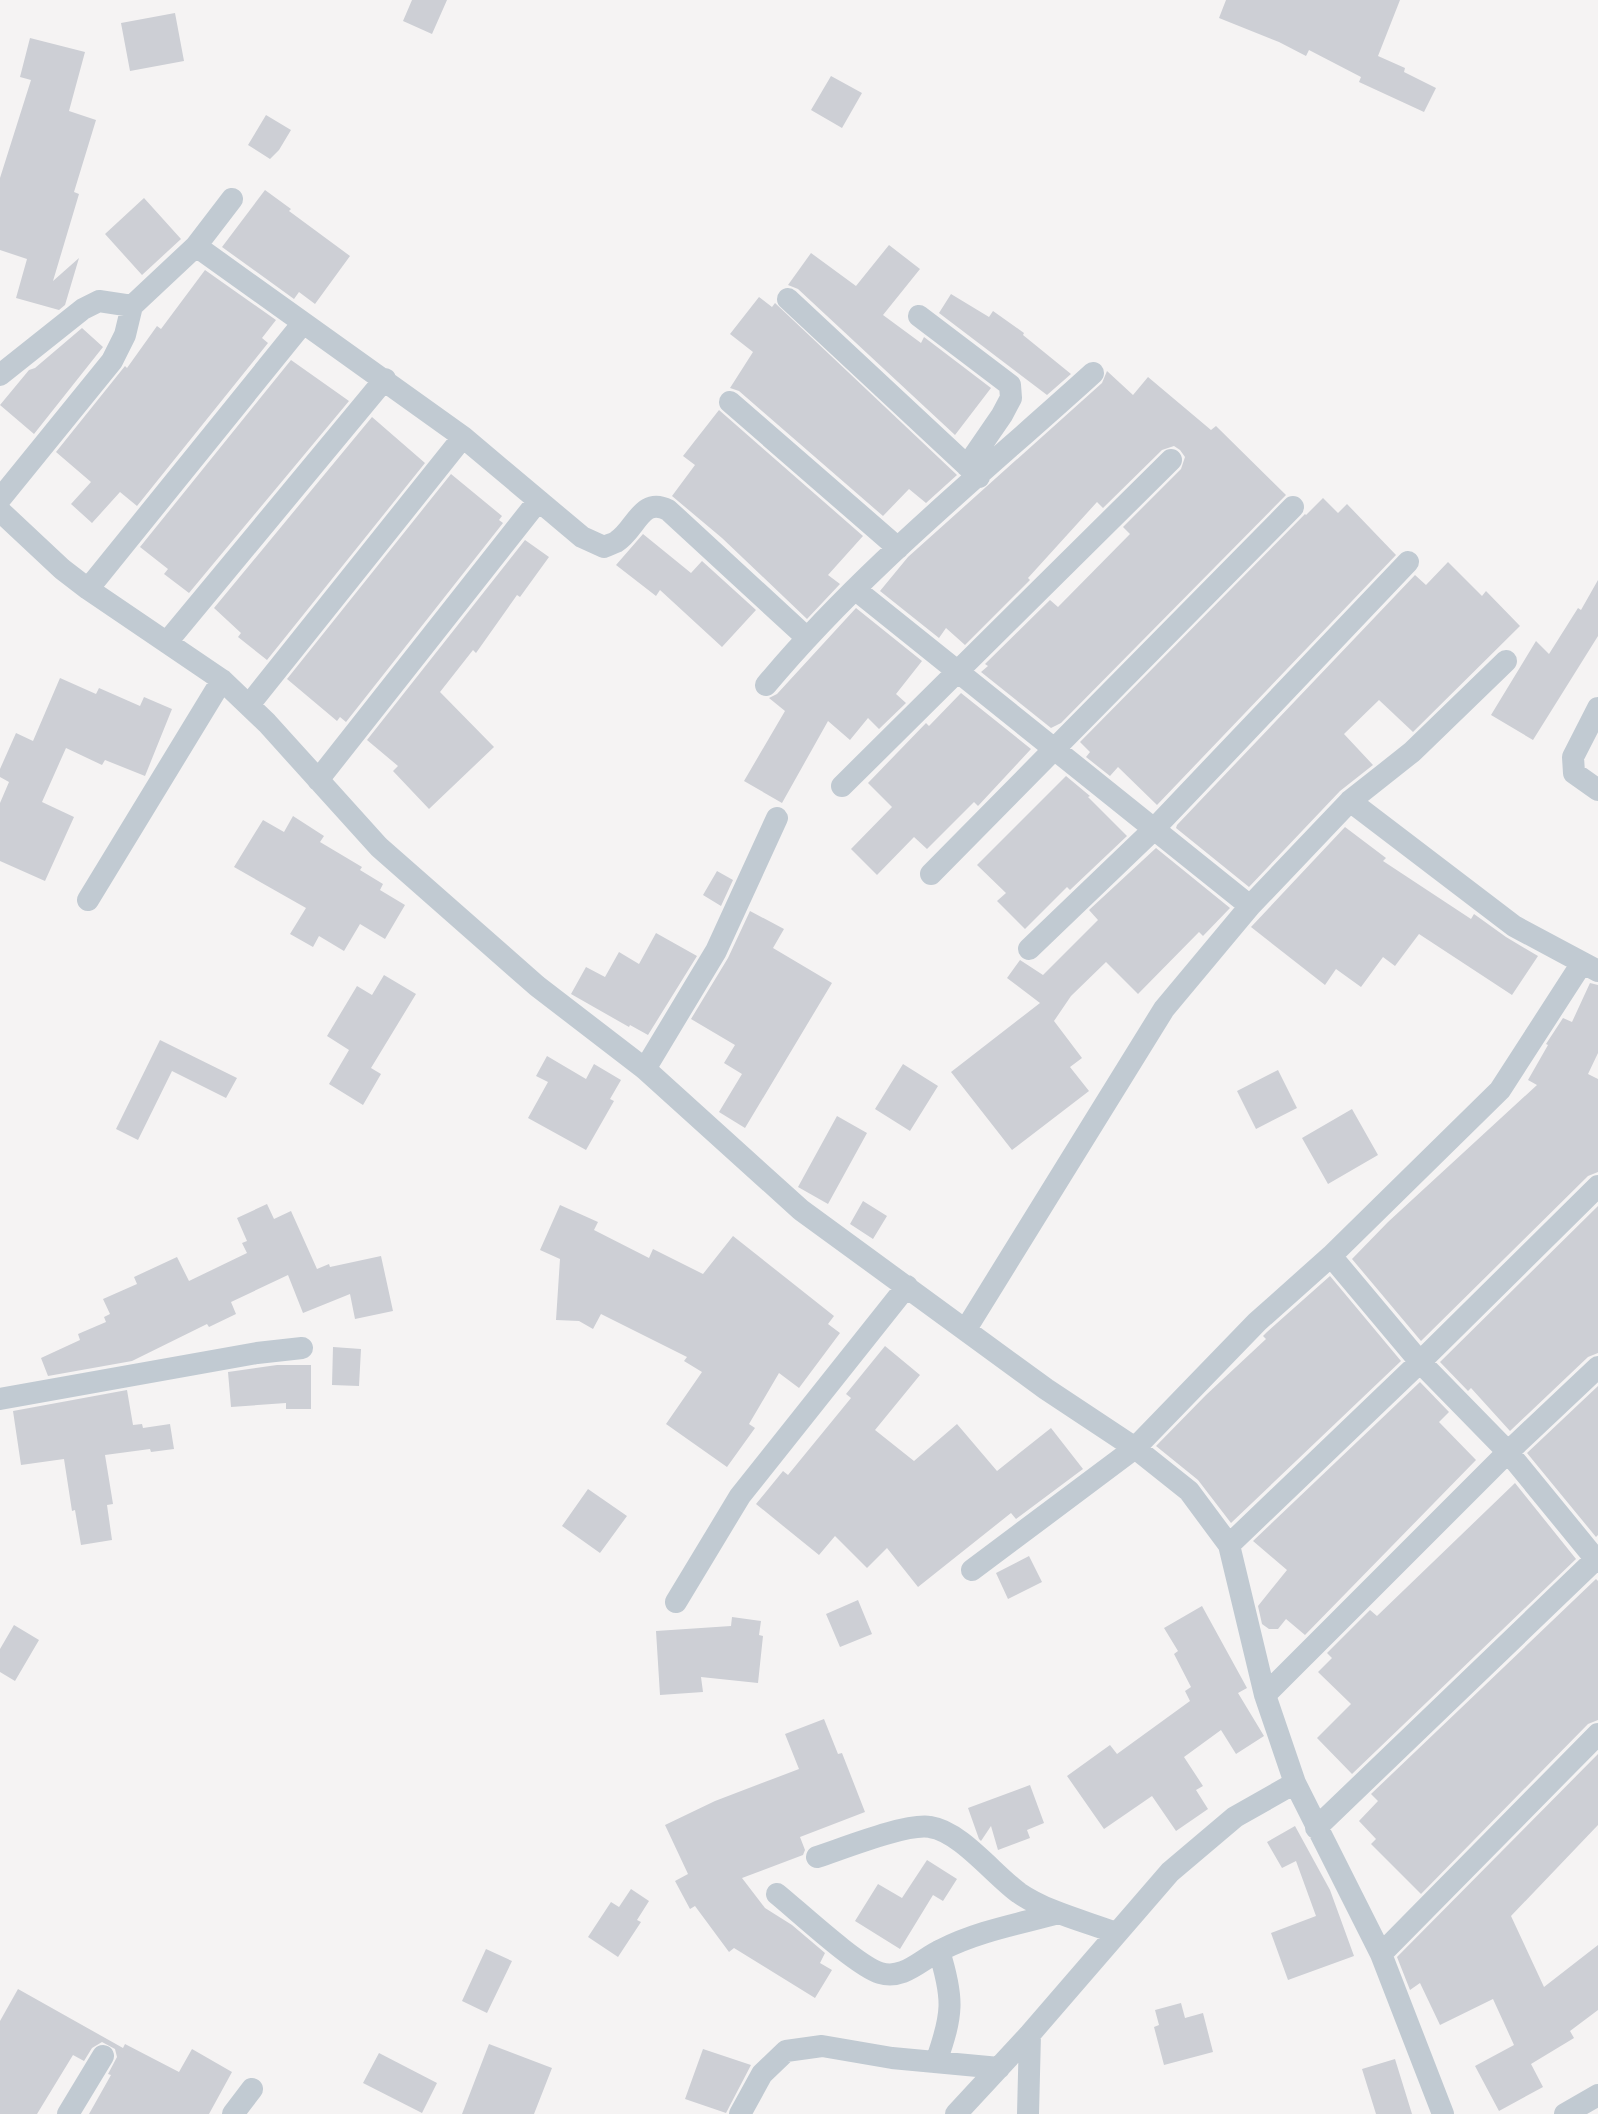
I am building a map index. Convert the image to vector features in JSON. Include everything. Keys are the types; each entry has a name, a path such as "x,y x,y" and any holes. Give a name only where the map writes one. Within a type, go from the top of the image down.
{"street":[{"path":"0,499 112,361 125,335 132,306 196,246 232,199"},
{"path":"196,246 463,437 582,537 604,547 618,541 648,507 658,505 668,510 806,637"},
{"path":"788,299 973,472"},
{"path":"0,375 83,309 99,301 132,306"},
{"path":"919,316 1010,385 1011,398 973,472"},
{"path":"88,589 303,323"},
{"path":"766,685 806,637 973,472 1093,373"},
{"path":"167,642 385,379"},
{"path":"730,402 898,548"},
{"path":"249,705 463,437"},
{"path":"842,786 1171,460"},
{"path":"318,780 538,501"},
{"path":"931,874 1293,507"},
{"path":"0,511 88,589 222,680 249,705 379,847 537,986 645,1069 801,1210 1046,1389 1135,1448 1189,1491 1229,1545 1265,1695 1295,1783 1381,1954 1443,2114"},
{"path":"1029,949 1152,831 1408,562"},
{"path":"856,590 1152,831 1250,906"},
{"path":"966,1329 1164,1009 1250,906 1350,801 1412,752 1506,661"},
{"path":"88,900 222,680"},
{"path":"1598,708 1573,757 1574,773 1598,790"},
{"path":"972,1570 1135,1448 1257,1322 1331,1256 1500,1090 1590,967 1514,926 1350,801"},
{"path":"645,1069 716,951 777,818"},
{"path":"1229,1545 1598,1186"},
{"path":"1316,1828 1597,1560 1508,1452 1420,1362 1331,1256"},
{"path":"676,1602 740,1496 907,1286"},
{"path":"0,1399 257,1353 302,1348"},
{"path":"1265,1695 1508,1452 1598,1367"},
{"path":"1381,1954 1598,1734"},
{"path":"956,2114 1030,2034 1170,1872 1235,1817 1295,1783"},
{"path":"817,1857 900,1831 930,1827 953,1837 1020,1894 1059,1913 1116,1933"},
{"path":"777,1894 858,1960 878,1973 899,1975 972,1935 1059,1913"},
{"path":"936,2062 947,2031 951,2005 939,1951"},
{"path":"1028,2114 1030,2034"},
{"path":"740,2114 762,2074 786,2051 822,2046 859,2054 999,2068"},
{"path":"68,2114 103,2056"},
{"path":"233,2114 252,2089"},
{"path":"1565,2114 1598,2095"}],"building":[{"path":"412,0 447,0 432,34 403,21"},
{"path":"1226,0 1400,0 1378,56 1405,68 1404,72 1436,88 1424,112 1359,82 1361,77 1309,50 1306,56 1219,18"},
{"path":"175,13 184,61 130,71 121,23"},
{"path":"30,38 85,52 69,111 96,120 74,192 79,194 53,281 79,258 65,305 59,310 16,298 27,259 0,250 0,178 31,80 20,77"},
{"path":"831,76 862,93 842,128 811,110"},
{"path":"266,115 291,130 270,159 248,145"},
{"path":"265,190 350,256 315,304 299,292 294,299 222,247"},
{"path":"144,198 181,239 142,275 105,234"},
{"path":"889,245 920,269 883,315 921,343 924,337 991,388 955,435 798,289 788,285 811,253 856,286"},
{"path":"205,270 276,320 262,338 268,343 137,506 120,492 92,523 71,504 91,482 56,452 125,366 127,368 157,326 161,329"},
{"path":"951,294 989,317 993,311 1071,374 1047,395 939,313"},
{"path":"759,297 772,307 775,303 957,475 926,503 909,489 883,516 739,391 730,388 753,352 730,334"},
{"path":"82,328 103,347 34,434 0,405 29,370"},
{"path":"291,360 349,401 189,593 164,574 168,569 140,547"},
{"path":"1107,371 1133,395 1148,377 1211,430 1216,426 1286,495 1061,723 1051,728 981,672 988,666 985,664 1050,600 1058,607 1130,534 1123,527 1181,469 1185,457 1180,450 1174,446 1162,450 1103,508 1097,502 1028,578 1030,580 965,645 946,628 939,638 880,591 908,557 1102,383"},
{"path":"719,410 863,536 828,575 840,584 807,619 722,538 672,496 695,465 683,456"},
{"path":"372,417 425,463 267,660 238,637 241,633 214,608"},
{"path":"451,474 502,516 499,520 503,523 346,722 340,717 337,721 287,679"},
{"path":"1323,498 1338,513 1347,504 1396,555 1157,805 1118,767 1110,776 1086,757 1090,752 1080,742"},
{"path":"643,534 691,573 702,561 756,610 722,647 660,590 656,596 616,565"},
{"path":"525,540 549,557 520,597 517,595 476,653 473,650 440,692 494,747 429,809 393,771 398,766 367,740"},
{"path":"1448,562 1482,596 1486,591 1520,626 1413,732 1379,700 1344,734 1373,765 1340,791 1249,887 1176,828 1177,825 1415,575 1426,585"},
{"path":"1598,580 1598,636 1533,740 1491,715 1536,641 1549,654"},
{"path":"856,608 922,661 896,694 906,703 879,729 868,718 850,740 828,721 782,803 744,781 785,711 769,698 777,694"},
{"path":"60,678 96,694 99,688 140,706 144,697 172,709 145,776 105,760 102,765 66,748 42,802 74,817 45,881 0,861 0,803 9,782 0,777 0,769 16,733 33,741"},
{"path":"961,693 1031,749 978,806 974,802 927,849 914,837 877,875 851,849 892,807 868,783 926,723 929,726"},
{"path":"1066,776 1090,796 1127,836 1070,890 1067,887 1025,929 997,901 1006,893 977,865"},
{"path":"293,816 324,836 320,842 362,867 360,870 383,884 380,890 405,905 385,939 360,924 344,951 319,936 313,947 290,934 306,908 234,867 263,820 284,832"},
{"path":"1345,827 1386,858 1383,861 1471,919 1474,914 1538,956 1512,995 1419,934 1395,966 1383,957 1361,987 1336,969 1325,985 1251,927"},
{"path":"1156,848 1230,908 1203,936 1199,932 1138,994 1106,962 1071,996 1054,1021 1082,1058 1070,1067 1089,1091 1012,1150 951,1072 1040,1003 1007,978 1020,960 1043,975 1098,920 1089,910"},
{"path":"717,871 733,880 721,906 703,895"},
{"path":"750,911 784,929 773,948 832,983 745,1128 719,1112 742,1074 724,1063 735,1045 691,1019 728,958"},
{"path":"656,933 697,956 648,1035 571,994 586,967 605,977 619,952 639,964"},
{"path":"384,975 416,994 371,1068 381,1074 363,1105 329,1084 349,1050 327,1036 357,986 372,995"},
{"path":"1590,983 1598,985 1598,1053 1588,1074 1598,1079 1598,1172 1588,1176 1421,1341 1352,1259 1537,1085 1528,1080 1546,1044 1563,1018 1572,1022"},
{"path":"160,1040 237,1078 226,1098 172,1071 138,1140 116,1129"},
{"path":"547,1056 586,1079 594,1064 621,1080 610,1099 614,1101 586,1150 528,1118 548,1082 536,1076"},
{"path":"903,1064 938,1086 910,1131 875,1109"},
{"path":"1278,1070 1297,1108 1256,1129 1237,1091"},
{"path":"1352,1109 1378,1155 1328,1184 1302,1138"},
{"path":"837,1116 867,1133 828,1204 798,1187"},
{"path":"863,1201 887,1216 873,1239 850,1224"},
{"path":"267,1204 274,1219 291,1211 317,1269 329,1264 330,1267 381,1256 393,1311 355,1319 350,1294 303,1313 288,1275 231,1302 236,1314 209,1327 207,1324 132,1361 48,1376 41,1358 80,1340 78,1334 106,1322 104,1317 110,1314 103,1299 137,1284 134,1277 177,1257 189,1281 247,1253 242,1243 247,1241 237,1218"},
{"path":"560,1205 598,1222 594,1230 649,1258 653,1249 703,1274 733,1236 834,1316 828,1324 840,1333 799,1388 779,1373 749,1424 755,1428 727,1467 666,1424 702,1372 684,1361 687,1357 601,1314 593,1329 579,1321 556,1320 560,1259 540,1250"},
{"path":"1598,1206 1598,1353 1588,1357 1510,1431 1471,1388 1468,1391 1440,1362"},
{"path":"1330,1276 1401,1361 1231,1523 1198,1480 1156,1446 1266,1339 1263,1336 1267,1332"},
{"path":"885,1346 920,1375 875,1430 914,1461 957,1424 997,1471 1051,1428 1083,1469 1016,1519 1011,1513 918,1587 887,1548 867,1568 835,1536 819,1555 756,1504 783,1471 788,1475 851,1398 846,1394"},
{"path":"333,1347 361,1349 359,1386 332,1385"},
{"path":"277,1365 311,1365 311,1409 286,1409 286,1403 231,1407 228,1372"},
{"path":"1420,1382 1449,1412 1439,1422 1476,1460 1305,1635 1286,1619 1278,1629 1269,1629 1262,1624 1258,1606 1287,1570 1253,1541"},
{"path":"1598,1386 1598,1535 1596,1537 1527,1453"},
{"path":"127,1390 133,1425 142,1424 143,1428 170,1424 174,1449 105,1455 113,1504 107,1505 112,1540 81,1545 64,1459 21,1465 13,1411"},
{"path":"1515,1483 1576,1559 1352,1774 1317,1738 1351,1704 1318,1672 1332,1658 1327,1653 1370,1610 1377,1616"},
{"path":"588,1489 627,1516 600,1553 562,1526"},
{"path":"1029,1556 1042,1582 1008,1599 996,1573"},
{"path":"1596,1579 1598,1720 1588,1724 1421,1894 1371,1844 1376,1839 1359,1821 1378,1801 1371,1794"},
{"path":"858,1600 872,1634 840,1647 826,1614"},
{"path":"1202,1606 1247,1688 1238,1693 1264,1736 1236,1754 1221,1730 1184,1757 1203,1786 1196,1790 1208,1809 1176,1831 1152,1796 1104,1829 1067,1776 1110,1745 1117,1754 1190,1701 1185,1691 1191,1687 1174,1654 1178,1651 1164,1628"},
{"path":"732,1617 761,1621 759,1635 763,1636 758,1683 701,1677 703,1692 660,1695 656,1631 731,1626"},
{"path":"14,1625 39,1640 15,1681 0,1672 0,1649"},
{"path":"824,1719 838,1754 842,1753 865,1812 800,1837 805,1850 803,1855 742,1878 765,1908 792,1925 825,1953 820,1963 832,1970 815,1998 734,1948 729,1952 695,1906 690,1909 675,1881 688,1874 665,1825 715,1801 799,1769 785,1734"},
{"path":"1598,1754 1598,1825 1511,1916 1544,1987 1598,1945 1598,2010 1570,2031 1574,2038 1531,2064 1543,2087 1499,2111 1475,2066 1514,2045 1493,1999 1440,2025 1420,1983 1410,1990 1397,1957"},
{"path":"1030,1785 1044,1823 1027,1830 1030,1838 998,1850 991,1826 981,1841 968,1808"},
{"path":"1295,1826 1330,1890 1354,1956 1288,1980 1271,1933 1316,1916 1296,1861 1282,1868 1267,1842"},
{"path":"927,1860 957,1879 943,1901 933,1895 900,1949 855,1921 878,1884 902,1898"},
{"path":"631,1889 649,1901 637,1920 641,1922 618,1957 588,1937 611,1902 619,1907"},
{"path":"486,1949 512,1961 487,2013 462,2001"},
{"path":"18,1989 123,2048 125,2044 179,2072 192,2049 232,2072 209,2114 89,2114 111,2075 108,2074 117,2057 115,2049 102,2042 92,2048 84,2061 73,2055 37,2114 0,2114 0,2021"},
{"path":"1181,2003 1185,2018 1203,2013 1213,2052 1164,2065 1154,2027 1159,2025 1155,2010"},
{"path":"489,2044 552,2068 534,2114 462,2114"},
{"path":"703,2049 751,2065 726,2113 685,2099"},
{"path":"379,2053 437,2083 422,2113 363,2083"},
{"path":"1395,2059 1412,2114 1376,2114 1362,2069"}]}
